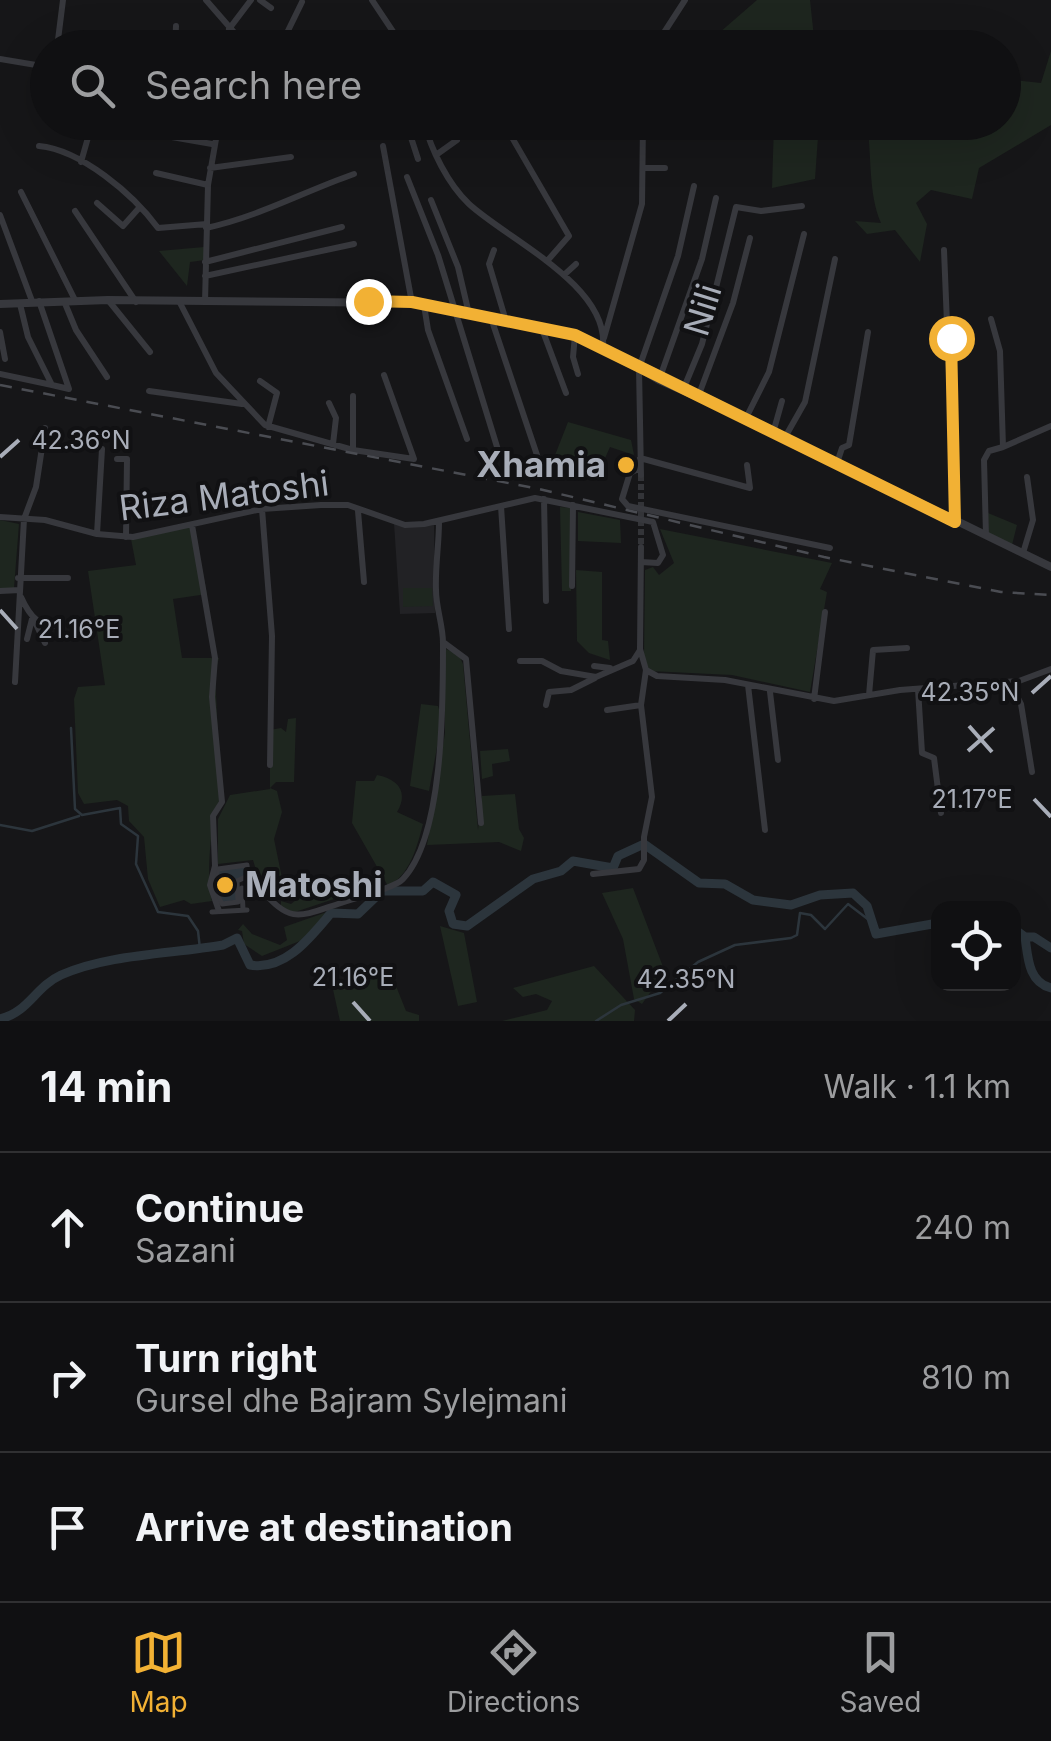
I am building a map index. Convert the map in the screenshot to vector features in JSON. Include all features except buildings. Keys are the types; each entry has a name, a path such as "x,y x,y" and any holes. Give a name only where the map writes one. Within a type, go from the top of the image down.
{"street":[{"path":"59,30 63,0"},
{"path":"206,0 230,29 250,1"},
{"path":"260,0 271,8"},
{"path":"372,0 392,30"},
{"path":"666,30 685,0"},
{"path":"288,30 302,2"},
{"path":"176,26 176,30"},
{"path":"0,59 30,64"},
{"path":"81,162 87,140"},
{"path":"189,140 212,144"},
{"path":"205,302 213,140"},
{"path":"412,140 418,160"},
{"path":"431,140 436,155 469,204 564,275 594,312 604,343"},
{"path":"436,155 458,140"},
{"path":"514,140 570,236 548,260"},
{"path":"604,343 642,204 644,140"},
{"path":"39,146 60,148 81,162 158,228 206,226 298,199 320,185 354,174"},
{"path":"382,146 412,302"},
{"path":"210,168 292,157"},
{"path":"645,168 664,168"},
{"path":"156,173 208,185"},
{"path":"407,177 498,450"},
{"path":"694,186 678,256 639,368 641,472 628,476 622,499 628,506 830,548"},
{"path":"21,192 76,300"},
{"path":"659,380 702,259 716,198"},
{"path":"431,200 458,266 469,314"},
{"path":"97,203 124,226 139,208"},
{"path":"682,390 702,344 736,207 761,211 802,206"},
{"path":"75,211 137,303"},
{"path":"0,214 69,389 0,374"},
{"path":"206,262 342,227"},
{"path":"746,418 768,372 804,234"},
{"name":"Nili","path":"698,396 728,320 750,238"},
{"path":"205,276 354,244"},
{"path":"494,250 489,264 506,321"},
{"path":"944,250 955,522"},
{"path":"784,440 805,402 835,259"},
{"path":"564,275 576,264"},
{"path":"0,304 76,300 412,302 575,335 604,343 659,380 746,418 784,440 1051,567"},
{"path":"108,300 150,352"},
{"path":"64,301 96,364 107,377"},
{"path":"179,301 216,372 268,426 352,450 414,459 384,374"},
{"path":"20,304 28,337 52,385"},
{"path":"424,305 428,330 467,439"},
{"path":"491,318 540,464"},
{"path":"990,319 1000,352 1003,447"},
{"path":"542,329 566,393"},
{"path":"0,332 5,359"},
{"path":"836,464 842,448 850,445 868,332"},
{"path":"575,335 573,357 578,374"},
{"path":"260,380 278,393 268,426"},
{"path":"149,392 243,404"},
{"path":"352,450 354,396"},
{"path":"772,434 782,401"},
{"path":"329,404 336,418 334,444"},
{"path":"986,536 984,460 989,451 1051,426"},
{"path":"15,682 24,519 36,487 45,428"},
{"name":"Riza Matoshi","path":"96,534 102,449"},
{"path":"640,458 750,488 747,466"},
{"path":"118,459 127,460 126,537"},
{"path":"1023,553 1033,520 1027,477"},
{"path":"544,499 546,601"},
{"name":"Riza Matoshi","path":"0,517 61,522 96,534 126,537 262,510 321,505 358,510 406,525 544,499 653,522 664,545 663,555 658,563 641,562"},
{"path":"572,586 573,505"},
{"path":"501,506 509,628"},
{"path":"262,510 272,636 270,765"},
{"name":"Riza Matoshi","path":"358,510 364,582"},
{"path":"291,922 368,891 390,890 409,872 423,844 442,742 444,642 436,591 438,522"},
{"path":"192,525 215,658 212,697 222,802 213,816 215,866 210,885 215,912 245,910 238,880 248,876 248,865 220,868 213,886 222,903 230,908"},
{"path":"592,874 639,869 644,860 652,797 642,705 641,547"},
{"path":"18,578 68,578"},
{"path":"0,591 20,593"},
{"path":"20,593 45,642"},
{"path":"814,699 825,612"},
{"path":"32,617 48,626 61,626"},
{"path":"27,639 32,617"},
{"path":"444,642 466,660 481,823"},
{"path":"868,695 873,650 906,648"},
{"path":"631,662 640,649"},
{"path":"520,661 542,661 561,671 596,677"},
{"path":"546,706 549,692 571,690 610,668 631,662 657,676 748,685 834,702 918,689 1010,682 1051,668"},
{"path":"594,666 610,668"},
{"path":"1010,682 1020,704 1032,772"},
{"path":"748,685 766,830"},
{"path":"918,689 922,753 934,758 941,814"},
{"path":"770,691 778,760"},
{"path":"607,710 642,705"},
{"path":"230,908 238,901 241,888"},
{"path":"262,890 278,911 298,916"}],"shaded area":[{"path":"757,0 810,0 813,30 722,30"},
{"path":"1051,51 1051,125 979,168 972,199 931,190 916,203 927,224 920,262 895,230 867,234 855,221 881,223 872,187 868,140 1021,140 1021,81 1041,83"},
{"path":"773,140 818,140 815,179 772,188"},
{"path":"204,247 205,260 190,262 187,286 159,251"},
{"path":"568,422 631,440 634,455 610,447 602,465 564,462 559,471 548,473"},
{"path":"560,507 571,508 571,591 562,591"},
{"path":"578,512 620,520 621,543 578,541"},
{"path":"988,513 1017,525 1012,545 989,536"},
{"path":"0,520 19,524 14,588 0,589"},
{"path":"434,522 435,613 400,614 394,523"},
{"path":"194,526 207,594 173,599 182,658 219,658 215,673 221,799 210,849 212,901 191,904 184,900 160,907 148,879 144,837 129,821 128,806 117,800 84,804 78,793 74,699 78,687 105,685 88,571 136,565 131,539"},
{"path":"660,529 832,563 820,589 827,592 810,692 732,675 649,671 644,656 645,570 653,567 659,575 674,563"},
{"path":"576,570 602,572 602,640 608,641 610,660 589,653 577,641"},
{"path":"403,588 432,588 433,606 403,607"},
{"path":"444,648 459,655 463,664 478,830 482,796 515,794 519,829 524,838 521,851 499,842 427,845 445,733"},
{"path":"421,704 438,706 442,720 429,791 410,786"},
{"path":"296,718 294,782 276,782 270,788 270,730 281,728 286,732 288,719"},
{"path":"508,749 510,761 492,764 493,776 482,779 480,751"},
{"path":"377,775 399,788 402,798 397,812 423,824 407,868 388,886 352,823 356,781 374,781"},
{"path":"270,788 277,791 282,812 274,839 282,878 272,886 273,894 262,890 253,860 218,864 218,819 230,795"},
{"name":"Matoshi","path":"245,865 247,875 235,880 237,900 223,902 215,886 219,871"},
{"path":"336,879 367,888 292,913 281,909 281,901 291,904 320,881"},
{"path":"633,888 665,972 642,1004 634,999 623,939 602,893"},
{"path":"327,912 305,939 262,956 244,944 242,931 238,930 243,924 252,934 280,945 287,940 284,927"},
{"path":"440,926 464,933 477,1002 458,1006"},
{"path":"594,966 635,1010 634,1021 502,1021 547,1010 552,1001 536,994 523,997 513,988"},
{"path":"392,976 406,1011 419,1015 419,1021 340,1021 332,985"}],"waterway":[{"path":"71,728 75,809 82,815 120,808 121,824 138,836 136,864 158,912 188,916 198,931 200,949"},
{"path":"0,825 32,831 79,816"},
{"path":"0,1019 18,1011 52,980 99,963 223,945 237,938 250,965 274,963 296,951 331,913 358,914 382,891 423,891 433,882 456,895 449,911 453,924 467,926 533,879 561,871 573,861 613,868 618,856 644,844 699,883 725,884 753,900 791,905 820,895 853,893 867,906 876,934 931,924"},
{"path":"596,1021 621,1005 660,993 698,962 735,945 797,935 800,913 811,915 825,929 848,904 869,920"},
{"path":"1021,934 1033,974 1051,988"},
{"path":"1025,937 1034,937 1051,948"}],"tunnel":[{"path":"641,475 641,547"}],"railway":[{"path":"0,385 539,489 824,557 1001,592 1051,595"}],"place":[{"name":"Xhamia","path":"626,465"},
{"name":"Matoshi","path":"225,885"}],"route":[{"path":"368,301 412,302 575,335 608,349 659,380 746,418 955,522 951,338"}]}
